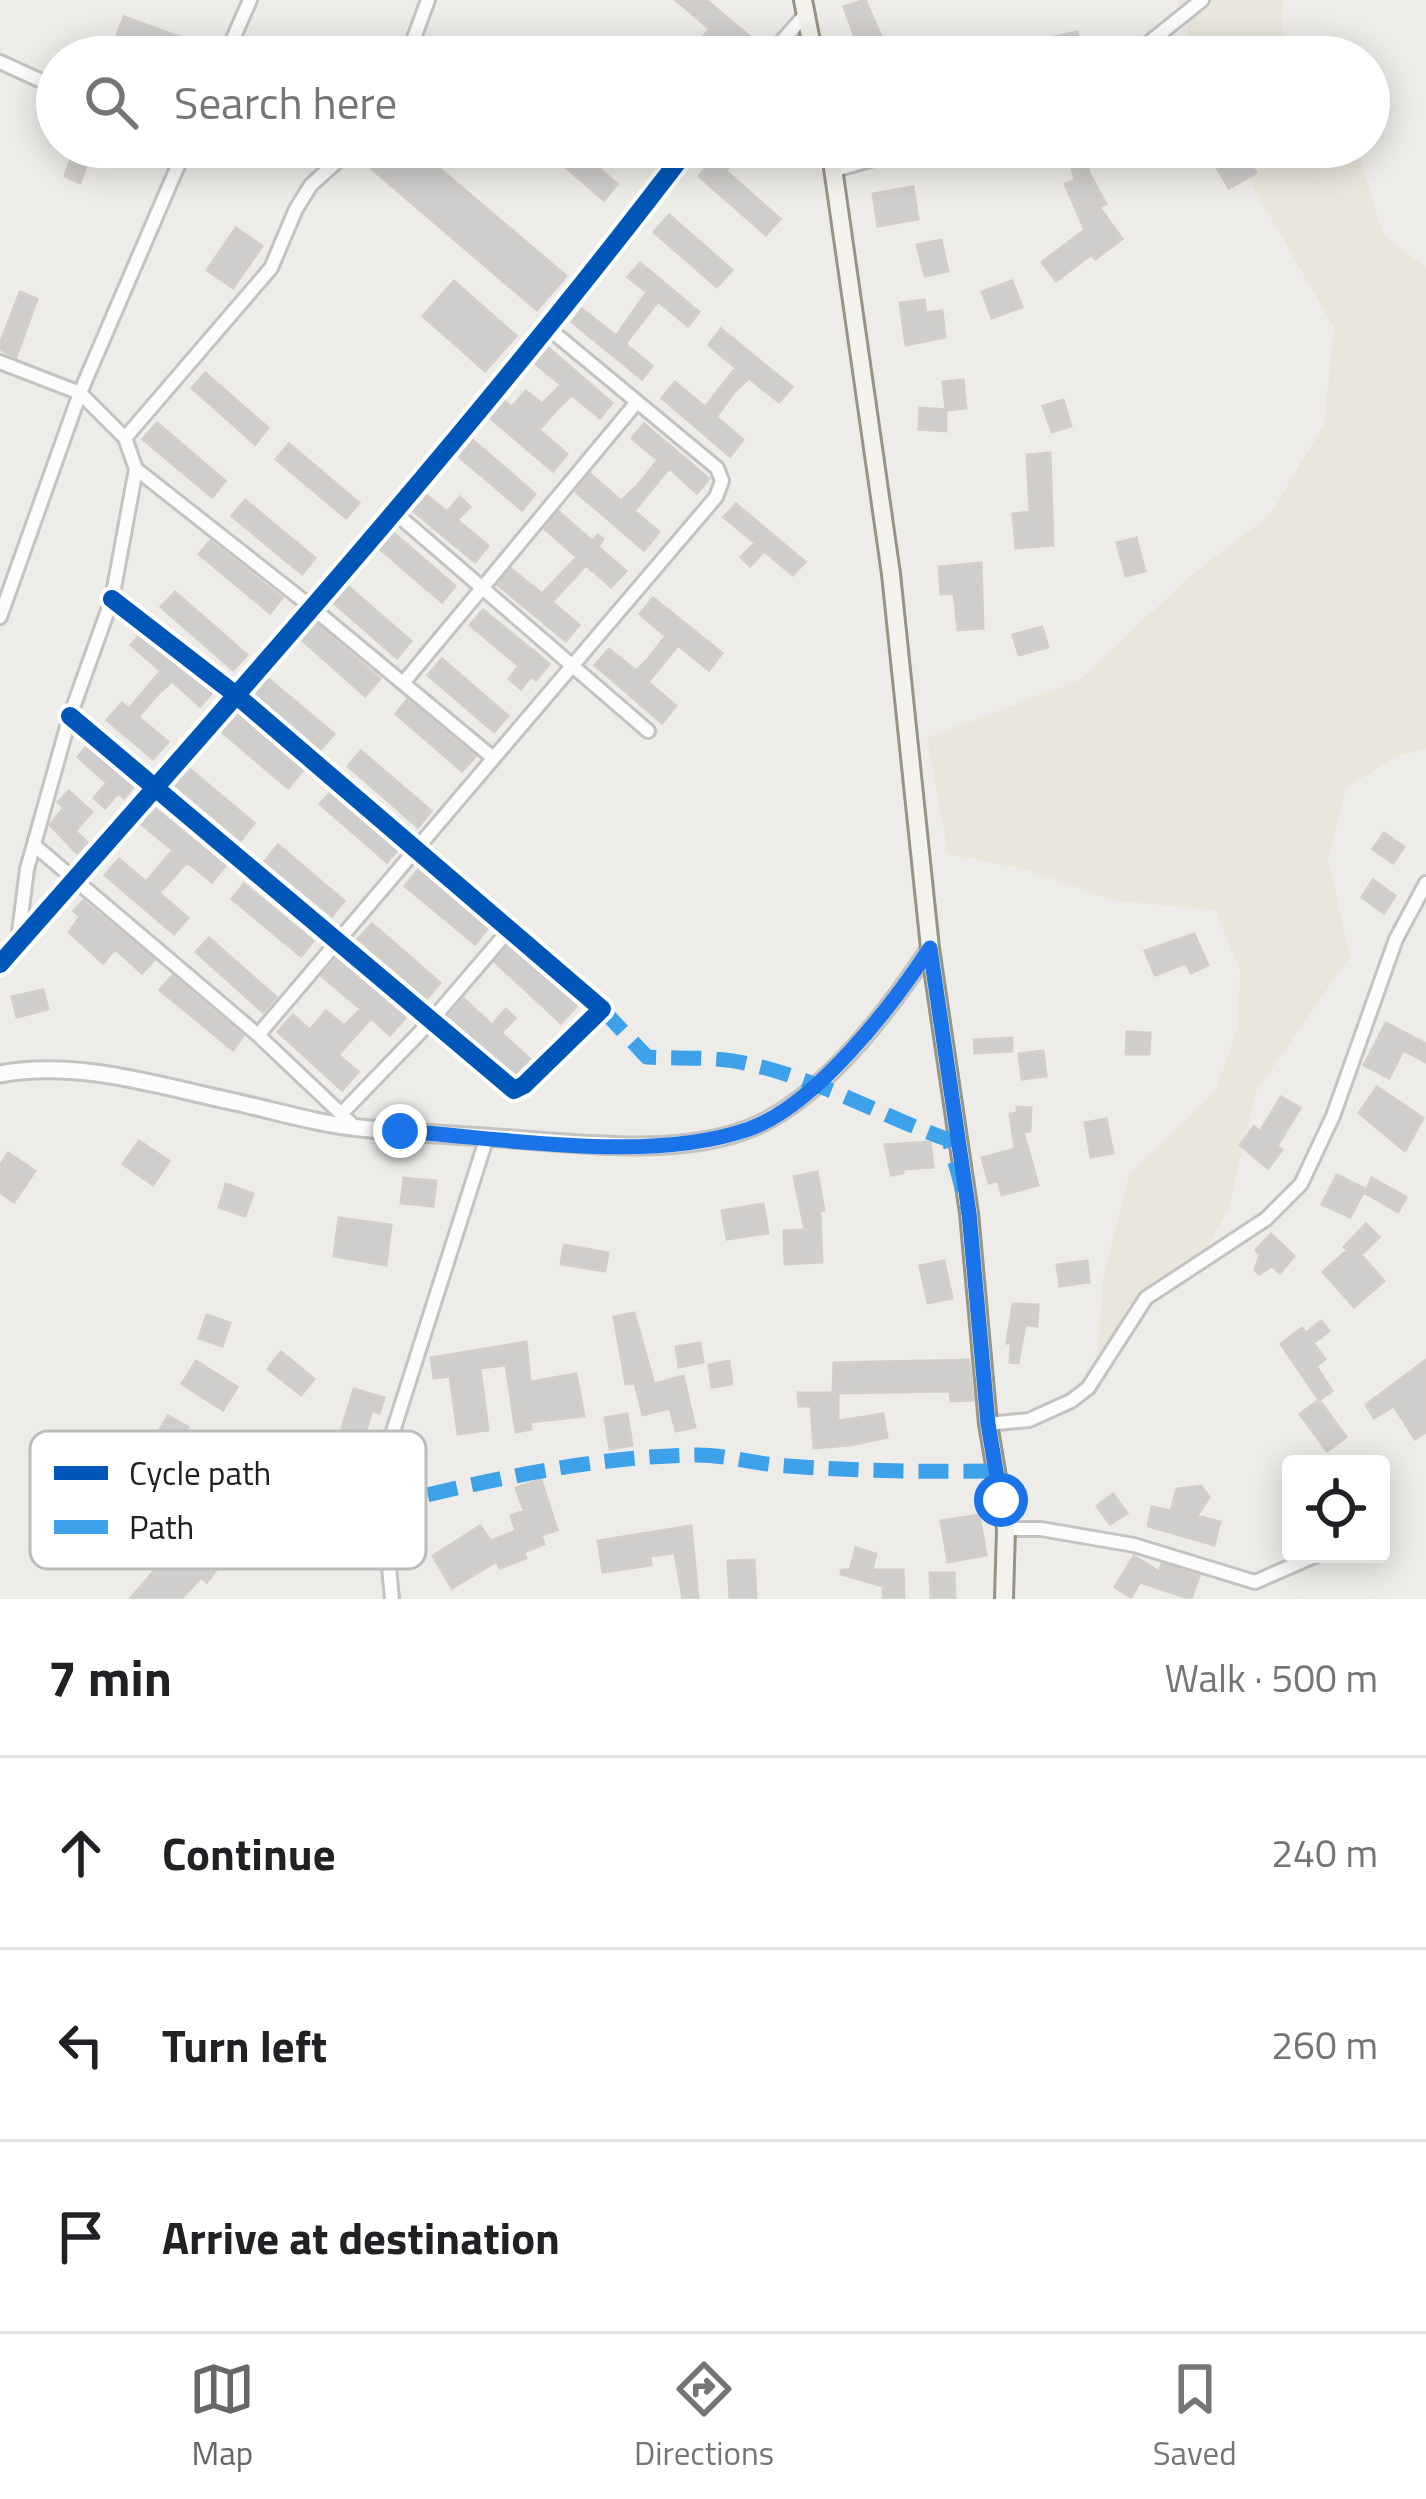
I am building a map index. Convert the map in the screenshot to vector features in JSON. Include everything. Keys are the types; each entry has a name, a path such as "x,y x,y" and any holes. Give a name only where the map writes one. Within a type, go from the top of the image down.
{"main road":[{"path":"835,170 891,574 930,948 969,1213 988,1424 1006,1529 1004,1599"}],"street":[{"path":"234,36 250,0"},
{"path":"415,36 428,0"},
{"path":"1157,36 1202,0"},
{"path":"783,36 804,8"},
{"path":"0,62 36,78"},
{"path":"0,617 80,393 177,168"},
{"path":"125,438 271,268 310,185 329,168"},
{"path":"0,964 548,328 673,168"},
{"path":"835,170 842,168"},
{"path":"258,1035 716,496 722,481 717,469 548,328"},
{"path":"0,362 80,393 125,438 136,470 112,598 70,716 27,869 18,944"},
{"path":"403,683 637,402"},
{"path":"136,470 492,757"},
{"path":"393,511 648,731"},
{"path":"70,716 514,1090 602,1009 236,695 112,598"},
{"path":"34,845 258,1035 356,1128"},
{"path":"988,1424 1029,1420 1088,1388 1146,1298 1266,1219 1300,1184 1333,1116 1396,939 1426,883"},
{"path":"342,1113 431,1021 509,930"},
{"path":"0,1074 20,1070 99,1073 356,1128 625,1147 693,1140 750,1128 797,1102 904,988 930,948"},
{"path":"393,1431 488,1137"},
{"path":"1006,1529 1041,1529 1134,1545 1255,1582 1298,1563"},
{"path":"389,1569 392,1599"}],"shaded area":[{"path":"1177,0 1283,0 1282,36 1191,36"},
{"path":"1363,168 1383,235 1426,268 1426,748 1393,758 1346,788 1328,859 1350,956 1255,1093 1229,1207 1202,1257 1148,1306 1096,1373 1104,1273 1129,1175 1215,1091 1238,1028 1240,969 1215,910 1116,901 1028,870 948,854 927,738 1081,679 1189,577 1269,516 1324,425 1334,328 1244,170"}],"building":[{"path":"676,0 706,0 749,36 704,36 710,29"},
{"path":"865,0 881,36 855,36 844,7"},
{"path":"124,17 176,36 117,36"},
{"path":"68,168 85,168 80,183 65,176"},
{"path":"439,168 566,276 537,310 372,169"},
{"path":"567,168 598,168 617,184 604,200"},
{"path":"706,168 728,168 780,219 766,235 699,176"},
{"path":"1072,168 1088,168 1106,204 1099,207 1122,239 1056,281 1042,262 1085,230 1065,184 1075,180"},
{"path":"1217,168 1253,168 1256,173 1229,188"},
{"path":"913,187 918,219 878,226 873,194"},
{"path":"669,215 732,270 717,287 654,232"},
{"path":"236,228 262,246 233,288 207,270"},
{"path":"941,240 948,271 925,276 917,245"},
{"path":"640,263 699,312 688,326 658,301 625,344 652,366 642,379 572,322 582,309 616,336 647,292 628,277"},
{"path":"454,281 516,336 485,371 423,316"},
{"path":"1012,281 1022,307 992,318 982,292"},
{"path":"20,292 37,299 16,357 0,349 0,344"},
{"path":"924,300 926,313 942,311 945,337 906,345 900,303"},
{"path":"721,329 792,387 779,402 749,378 734,392 716,417 743,440 730,456 662,398 675,382 705,407 736,368 709,345"},
{"path":"546,346 612,403 600,418 572,395 558,408 539,430 567,454 553,471 488,416 502,399 512,407 526,391 542,404 561,385 533,361"},
{"path":"205,373 268,428 255,444 192,388"},
{"path":"963,380 966,408 946,410 943,382"},
{"path":"1063,400 1071,426 1052,432 1043,406"},
{"path":"920,408 946,410 946,431 919,429"},
{"path":"157,423 225,481 212,497 143,439"},
{"path":"644,424 709,479 697,493 669,468 634,511 659,532 644,550 576,492 590,474 621,501 638,485 658,460 632,438"},
{"path":"470,438 535,494 522,510 456,454"},
{"path":"289,444 359,503 346,518 276,459"},
{"path":"1050,453 1053,545 1016,548 1013,514 1030,512 1027,455"},
{"path":"424,493 447,512 460,497 470,507 457,520 488,546 475,562 411,509"},
{"path":"245,500 315,558 302,574 232,516"},
{"path":"736,504 805,562 793,575 764,551 750,566 741,557 755,543 724,517"},
{"path":"559,512 592,541 598,535 603,539 598,547 626,571 611,587 586,565 552,602 579,625 566,641 498,585 511,569 542,594 577,557 545,529"},
{"path":"391,531 455,586 442,602 378,547"},
{"path":"1136,538 1145,571 1126,576 1117,543"},
{"path":"210,541 282,598 270,613 199,554"},
{"path":"981,563 983,628 958,630 954,593 941,594 939,567"},
{"path":"346,585 411,641 397,658 332,601"},
{"path":"175,592 247,655 233,670 161,607"},
{"path":"653,598 722,653 709,670 678,645 648,682 676,706 662,723 595,665 609,649 636,671 648,659 666,636 640,614"},
{"path":"483,610 549,664 536,680 531,676 521,689 509,679 519,666 470,625"},
{"path":"313,622 380,679 365,696 300,638"},
{"path":"1042,627 1048,647 1019,655 1013,635"},
{"path":"141,634 212,693 200,706 172,681 156,696 138,717 168,742 153,759 107,720 122,703 129,709 161,671 131,645"},
{"path":"442,659 508,716 494,732 428,675"},
{"path":"266,677 334,734 320,750 252,693"},
{"path":"407,700 475,757 462,771 396,714"},
{"path":"236,711 304,769 288,788 220,730"},
{"path":"88,745 135,785 124,798 118,793 105,808 94,798 107,783 78,757"},
{"path":"361,751 431,811 418,827 348,766"},
{"path":"187,767 254,823 241,840 173,783"},
{"path":"69,791 92,812 75,831 87,842 77,853 50,825 64,808 58,802"},
{"path":"331,792 398,849 387,862 320,804"},
{"path":"153,807 225,866 212,882 187,862 159,893 188,918 174,934 105,875 119,859 146,882 173,850 139,822"},
{"path":"1384,833 1404,847 1393,863 1373,849"},
{"path":"278,845 344,901 332,916 265,861"},
{"path":"418,870 488,928 475,944 405,886"},
{"path":"1373,880 1395,896 1384,913 1362,897"},
{"path":"244,884 313,941 301,956 232,899"},
{"path":"83,901 154,960 142,973 115,949 103,963 69,932 80,917 74,911"},
{"path":"372,924 440,983 427,998 358,939"},
{"path":"1194,934 1208,965 1191,973 1186,963 1155,975 1145,951"},
{"path":"209,938 276,997 263,1012 196,952"},
{"path":"511,944 578,1004 561,1023 495,962"},
{"path":"337,959 405,1018 390,1035 371,1018 338,1055 358,1072 342,1090 278,1032 293,1015 310,1030 326,1011 344,1026 361,1009 322,976"},
{"path":"172,976 243,1036 233,1050 160,990"},
{"path":"43,990 48,1009 17,1017 12,997"},
{"path":"464,999 492,1025 506,1009 515,1018 501,1033 530,1059 515,1075 449,1016"},
{"path":"1386,1023 1426,1044 1426,1062 1403,1050 1389,1078 1364,1065"},
{"path":"1127,1032 1150,1033 1149,1054 1126,1054"},
{"path":"1012,1038 1012,1051 975,1053 974,1040"},
{"path":"1043,1051 1046,1076 1022,1079 1019,1054"},
{"path":"1377,1087 1423,1118 1405,1151 1359,1113"},
{"path":"1281,1097 1300,1108 1277,1146 1282,1150 1268,1168 1240,1145 1254,1127 1260,1132"},
{"path":"1017,1107 1031,1108 1030,1131 1023,1132 1038,1185 1002,1195 998,1180 989,1183 982,1158 1015,1149 1010,1114 1017,1113"},
{"path":"1106,1119 1113,1153 1091,1157 1085,1123"},
{"path":"139,1141 169,1161 153,1185 123,1164"},
{"path":"930,1142 933,1167 903,1169 891,1175 885,1145"},
{"path":"8,1153 35,1171 14,1202 0,1192 0,1166"},
{"path":"817,1172 824,1210 820,1211 822,1262 785,1264 784,1231 805,1230 794,1177"},
{"path":"1337,1175 1365,1189 1350,1217 1322,1204"},
{"path":"404,1178 436,1181 433,1206 401,1203"},
{"path":"1372,1178 1406,1197 1398,1212 1365,1193"},
{"path":"226,1184 253,1194 245,1216 219,1207"},
{"path":"763,1204 768,1233 727,1239 722,1211"},
{"path":"339,1218 391,1225 386,1265 334,1256"},
{"path":"1366,1224 1379,1237 1361,1255 1384,1281 1354,1307 1323,1272 1348,1250 1344,1247"},
{"path":"1271,1234 1294,1256 1280,1273 1272,1266 1259,1274 1256,1250"},
{"path":"564,1245 608,1253 605,1271 561,1264"},
{"path":"944,1261 952,1298 928,1303 920,1266"},
{"path":"1087,1261 1089,1282 1060,1286 1057,1265"},
{"path":"1013,1304 1038,1305 1037,1326 1025,1325 1018,1363 1010,1362 1011,1343 1007,1343"},
{"path":"634,1313 654,1384 683,1376 695,1427 676,1431 670,1408 643,1415 635,1383 626,1384 614,1317"},
{"path":"207,1315 230,1323 222,1346 199,1338"},
{"path":"1321,1321 1329,1331 1313,1343 1325,1359 1316,1366 1332,1391 1319,1400 1281,1344"},
{"path":"526,1342 530,1382 576,1374 584,1416 530,1422 531,1429 516,1432 506,1365 480,1368 488,1430 458,1434 450,1376 434,1378 431,1358"},
{"path":"700,1343 703,1362 679,1367 676,1347"},
{"path":"281,1352 314,1379 301,1395 268,1369"},
{"path":"969,1360 973,1400 951,1401 950,1391 838,1393 838,1421 883,1414 887,1437 814,1448 811,1406 799,1406 798,1393 833,1393 834,1363"},
{"path":"1426,1360 1426,1432 1415,1439 1394,1406 1374,1418 1366,1405"},
{"path":"196,1361 237,1387 223,1410 182,1384"},
{"path":"729,1361 732,1384 712,1387 709,1365"},
{"path":"354,1389 384,1398 379,1413 372,1411 365,1431 342,1428"},
{"path":"1319,1400 1346,1437 1327,1451 1300,1414"},
{"path":"627,1414 632,1445 610,1449 605,1418"},
{"path":"168,1416 188,1427 186,1431 159,1431"},
{"path":"541,1480 557,1530 541,1535 544,1544 524,1552 526,1558 500,1568 497,1561 452,1588 433,1556 480,1526 491,1541 516,1531 511,1516 524,1511 516,1488"},
{"path":"1201,1486 1209,1497 1197,1516 1220,1522 1214,1545 1148,1526 1152,1507 1171,1511 1177,1489"},
{"path":"1113,1494 1127,1513 1110,1524 1097,1506"},
{"path":"979,1515 986,1555 948,1562 941,1521"},
{"path":"691,1526 698,1599 683,1599 675,1553 650,1556 651,1565 603,1572 598,1541"},
{"path":"856,1548 876,1554 872,1570 903,1570 904,1599 883,1599 883,1586 841,1574 850,1570"},
{"path":"1134,1556 1159,1572 1162,1564 1199,1576 1191,1599 1140,1582 1131,1597 1115,1587"},
{"path":"754,1560 756,1599 730,1599 728,1561"},
{"path":"156,1569 216,1570 207,1582 201,1577 181,1599 130,1599"},
{"path":"930,1573 954,1573 955,1599 931,1599"}],"marked path":[{"path":"602,1009 647,1057 724,1060 775,1071 949,1140 969,1213"},
{"path":"426,1495 537,1472 654,1457 703,1455 858,1470 996,1471"}],"cycle path":[{"path":"0,964 438,459 673,168"},
{"path":"70,716 514,1090 602,1009 236,695 112,599"}],"route":[{"path":"400,1131 625,1147 750,1128 797,1102 818,1084 904,988 930,948 969,1213 988,1424 1001,1500"}]}
